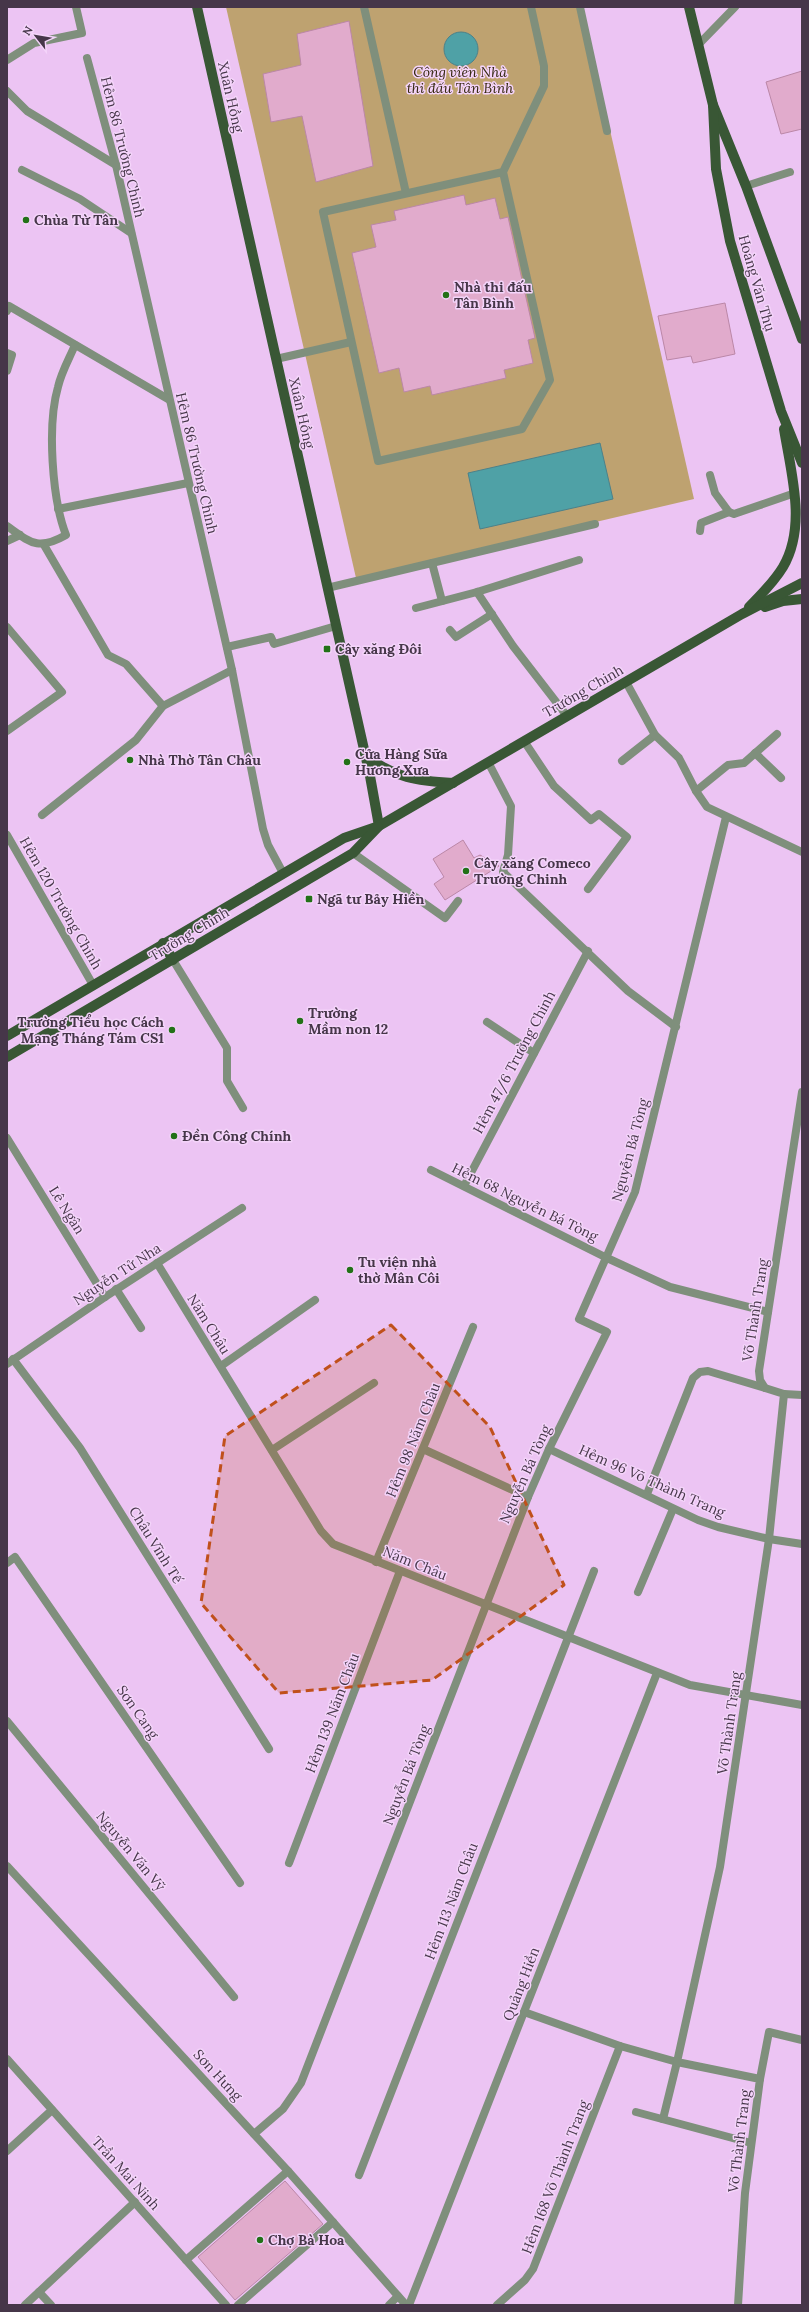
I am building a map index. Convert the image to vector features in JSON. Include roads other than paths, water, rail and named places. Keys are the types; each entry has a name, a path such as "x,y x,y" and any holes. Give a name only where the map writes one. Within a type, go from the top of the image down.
{"main road":[{"name":"Xuân Hồng","path":"197,7 366,756 379,826"},
{"name":"Hoàng Văn Thụ","path":"689,7 713,105 746,186 802,339"},
{"name":"Hoàng Văn Thụ","path":"713,105 716,169 730,241 781,411 802,462"},
{"path":"742,614 768,588 783,568 791,550 795,533 794,493 781,411"},
{"name":"Trường Chinh","path":"7,1036 93,984 344,838 379,826 742,614 802,583"},
{"path":"742,614 783,602 802,599"},
{"path":"366,756 380,767 404,778 453,783"},
{"name":"Trường Chinh","path":"7,1057 353,854 379,826"},
{"path":"163,943 173,960"}],"street":[{"path":"7,60 34,43 82,32 76,7"},
{"path":"364,7 406,193"},
{"path":"503,172 323,212 378,461 522,429 550,380 503,172 544,86 544,66 531,7"},
{"path":"580,7 607,131"},
{"path":"698,46 735,7"},
{"name":"Hẻm 86 Trường Chinh","path":"87,58 116,165 168,399 227,647 263,830 268,845 283,873"},
{"path":"7,91 27,111 116,165"},
{"path":"22,170 80,200 131,233"},
{"path":"746,186 790,172"},
{"path":"8,309 75,345 168,399"},
{"path":"276,359 351,342"},
{"path":"7,526 34,544 44,545 66,535 58,509 53,451 54,408 58,387 75,345"},
{"path":"7,353 12,355 7,371"},
{"path":"710,475 715,493 729,512 734,514 794,493"},
{"path":"58,509 188,483"},
{"path":"700,531 701,523 729,512"},
{"path":"327,588 596,524"},
{"path":"7,541 20,535"},
{"path":"44,545 108,655 126,664 163,706"},
{"path":"416,608 477,592 579,560"},
{"path":"432,563 442,601"},
{"path":"477,592 567,716"},
{"path":"450,630 456,637 492,614"},
{"path":"227,647 272,637 274,644 336,626"},
{"path":"7,628 62,692 7,731"},
{"path":"42,815 136,740 163,706 232,670"},
{"path":"626,682 656,735 679,758 696,791 708,807 726,817 802,852"},
{"path":"696,791 728,765 744,763 777,734"},
{"path":"622,761 656,735"},
{"path":"524,741 554,786 591,820 599,814 627,837 588,889"},
{"path":"755,753 781,778"},
{"path":"488,762 511,806 508,855 503,872 588,951 628,991 676,1027"},
{"name":"Nguyễn Bá Tòng","path":"254,2134 283,2108 301,2083 528,1497 549,1449 607,1332 579,1319 635,1192 726,817"},
{"name":"Hẻm 120 Trường Chinh","path":"7,835 93,984"},
{"path":"353,854 446,918 458,901"},
{"name":"Hẻm 47/6 Trường Chinh","path":"464,1186 588,951"},
{"path":"173,960 227,1048 227,1081 243,1108"},
{"path":"487,1022 534,1054"},
{"name":"Võ Thành Trang","path":"765,1388 760,1380 759,1370 802,1092"},
{"name":"Lê Ngân","path":"7,1138 105,1297"},
{"name":"Hẻm 68 Nguyễn Bá Tòng","path":"431,1170 607,1258 670,1286 768,1312"},
{"name":"Nguyễn Tử Nha","path":"10,1362 116,1289 242,1208"},
{"name":"Năm Châu","path":"157,1263 326,1538 333,1544 690,1686 746,1697 802,1705"},
{"path":"116,1289 141,1328"},
{"path":"220,1366 315,1300"},
{"name":"Hẻm 98 Năm Châu","path":"376,1562 473,1327"},
{"name":"Châu Vĩnh Tế","path":"10,1362 80,1448 269,1749"},
{"path":"646,1494 693,1378 700,1372 708,1371 784,1394 802,1395"},
{"path":"272,1450 374,1383"},
{"name":"Võ Thành Trang","path":"738,2305 745,2193 760,2079 677,2062 720,1867 769,1539 784,1394"},
{"path":"423,1449 528,1497"},
{"name":"Hẻm 96 Võ Thành Trang","path":"549,1449 646,1494 673,1509 718,1527 769,1539 802,1544"},
{"path":"638,1592 673,1509"},
{"name":"Sơn Cang","path":"7,1563 15,1557 240,1882"},
{"name":"Hẻm 139 Năm Châu","path":"289,1863 400,1571"},
{"name":"Hẻm 113 Năm Châu","path":"359,2175 594,1571"},
{"name":"Quảng Hiền","path":"409,2305 657,1673"},
{"name":"Nguyễn Văn Vỹ","path":"7,1721 234,1997"},
{"name":"Sơn Hưng","path":"7,1866 288,2171 406,2305"},
{"path":"524,2012 620,2046 677,2062 663,2119"},
{"path":"760,2079 769,2032 802,2040"},
{"name":"Hẻm 168 Võ Thành Trang","path":"497,2305 525,2280 533,2269 620,2046"},
{"name":"Trần Mai Ninh","path":"8,2061 226,2305"},
{"path":"7,2151 52,2110"},
{"path":"636,2112 751,2143"},
{"path":"186,2260 288,2171"},
{"path":"25,2305 135,2202"},
{"path":"238,2305 333,2222"},
{"path":"39,2292 51,2305"},
{"path":"389,2305 398,2296"}],"place":[{"name":"Chùa Từ Tân","path":"26,220"},
{"name":"Nhà thi đấu Tân Bình","path":"446,295"},
{"name":"Cây xăng Đôi","path":"327,649"},
{"name":"Nhà Thờ Tân Châu","path":"130,760"},
{"name":"Cửa Hàng Sữa Hương Xưa","path":"347,762"},
{"name":"Cây xăng Comeco Trường Chinh","path":"466,871"},
{"name":"Ngã tư Bảy Hiền","path":"309,899"},
{"name":"Trường Mầm non 12","path":"300,1021"},
{"name":"Trường Tiểu học Cách Mạng Tháng Tám CS1","path":"172,1030"},
{"name":"Đền Công Chính","path":"174,1136"},
{"name":"Tu viện nhà thờ Mân Côi","path":"350,1270"},
{"name":"Chợ Bà Hoa","path":"260,2240"}],"park label":[{"name":"Công viên Nhà thi đấu Tân Bình","path":"460,80"}]}
